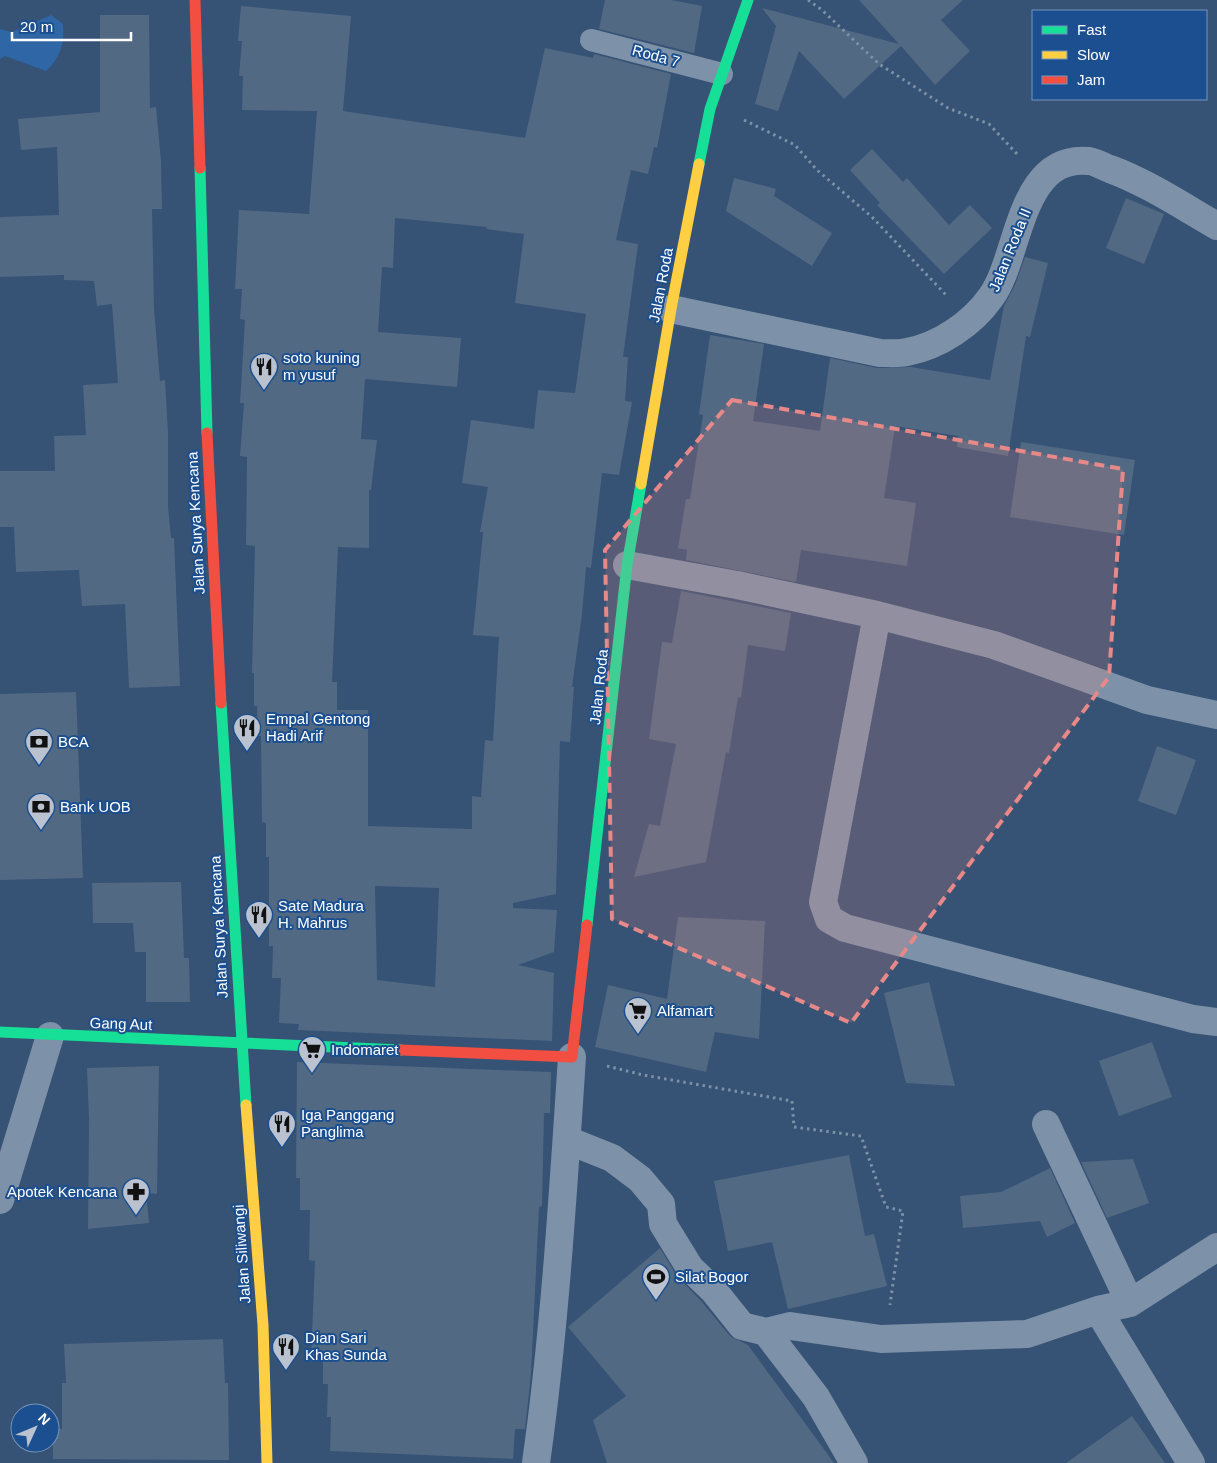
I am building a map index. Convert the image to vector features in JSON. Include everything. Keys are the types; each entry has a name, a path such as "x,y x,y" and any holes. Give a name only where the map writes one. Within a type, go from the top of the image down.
{"street":[{"name":"Jalan Surya Kencana","path":"195,0 209,505 241,1044"},
{"name":"Jalan Roda","path":"572,1057 628,565 672,309 710,109 748,0"},
{"name":"Jalan Roda II","path":"672,309 880,353 906,352 934,343 957,331 991,298 1000,279 1024,209 1042,182 1059,165 1089,161 1140,180 1217,226"},
{"path":"628,565 737,585 877,615 994,644 1147,700 1217,716"},
{"path":"877,615 823,902 829,919 845,928 1193,1019 1217,1022"},
{"name":"Gang Aut","path":"0,1032 50,1036 241,1044"},
{"path":"0,1200 50,1036"},
{"path":"241,1044 572,1057 548,1383 536,1463"},
{"name":"Jalan Siliwangi","path":"241,1044 263,1325 266,1463"},
{"path":"1046,1124 1130,1303"},
{"path":"567,1140 612,1158 640,1179 661,1204 663,1224 690,1268 714,1291 742,1326 766,1332 790,1326 881,1339 1027,1334 1098,1310 1130,1303 1217,1247"},
{"path":"1098,1310 1191,1463"},
{"path":"766,1332 816,1397 854,1463"}],"lane":[{"name":"Roda 7","path":"591,40 722,74"}],"path":[{"path":"808,0 878,64 948,108 989,124 1042,182"},
{"path":"710,109 756,125 795,145 817,170 872,217 952,301 957,331"},
{"path":"572,1057 643,1075 792,1100 794,1127 861,1136 886,1207 903,1211 890,1300 892,1338"}],"highlighted area":[{"path":"732,400 1123,469 1109,677 851,1023 612,919 605,550"}],"shaded area":[{"path":"51,15 63,24 63,37 58,56 46,71 5,56 0,59 0,29 12,32"}],"building":[{"path":"605,0 671,0 702,6 694,53 599,29"},
{"path":"859,0 963,0 941,20 970,51 935,85 901,46 844,99 799,51 778,111 755,104 776,26 762,8 899,44"},
{"path":"241,6 351,16 343,111 525,138 545,48 593,58 594,54 671,74 657,148 654,147 648,174 631,170 616,240 638,244 623,357 628,357 625,401 632,402 619,475 602,473 591,568 586,567 572,687 574,687 570,742 560,741 556,894 513,903 513,908 557,910 554,952 518,965 554,973 552,1041 298,1030 299,1024 279,1023 281,978 272,978 273,946 269,946 269,857 266,857 266,823 262,822 261,736 258,736 257,706 254,706 254,673 252,673 255,546 246,545 247,457 240,456 244,403 240,403 245,320 240,319 242,289 235,289 239,210 309,214 317,111 242,110 243,76 239,76 242,41 238,41","holes":["395,218 487,227 486,229 524,234 515,303 586,314 575,393 538,390 534,429 471,420 462,483 488,487 480,532 483,532 473,635 499,637 493,741 485,740 481,797 472,796 472,829 368,826 368,710 337,710 337,682 332,682 338,547 369,548 369,490 371,490 377,440 361,439 365,379 457,387 461,338 378,332 382,267 393,268","375,886 439,888 435,987 377,980"]},
{"path":"100,15 149,15 150,108 156,107 161,161 162,209 152,209 154,308 160,381 165,380 168,433 168,507 171,538 174,538 180,686 129,688 125,604 82,606 79,570 16,572 14,527 0,527 0,471 55,471 54,436 86,435 83,385 118,383 112,304 97,306 94,281 64,280 64,275 0,277 0,217 59,215 57,147 21,150 18,119 100,112"},
{"path":"872,149 903,182 907,178 949,225 970,205 992,228 944,274 877,205 880,203 850,170"},
{"path":"734,178 776,189 774,196 832,233 812,266 726,211"},
{"path":"1126,198 1164,214 1144,264 1106,248"},
{"path":"1025,257 1048,263 1030,337 1026,336 1008,456 957,447 958,436 895,426 884,498 916,503 907,566 801,550 796,582 686,560 687,550 678,548 686,499 690,499 703,415 699,414 710,335 764,344 753,421 820,431 830,358 877,368 911,367 990,380 1004,306 1015,285"},
{"path":"1021,442 1135,460 1124,535 1010,517"},
{"path":"681,591 791,613 785,651 748,645 741,698 738,697 729,753 726,752 706,862 634,877 649,824 660,826 676,744 649,739 662,642 672,643"},
{"path":"76,692 83,878 0,880 0,694"},
{"path":"1157,746 1196,760 1176,815 1138,801"},
{"path":"181,882 184,958 189,958 190,1002 146,1002 146,952 135,952 133,923 93,923 92,883"},
{"path":"678,917 765,921 759,1039 715,1032 706,1072 595,1047 608,985 667,999"},
{"path":"929,982 955,1086 906,1083 884,993"},
{"path":"1152,1042 1172,1097 1119,1116 1099,1061"},
{"path":"297,1062 551,1072 550,1113 544,1113 542,1206 539,1207 531,1374 525,1429 515,1429 513,1459 330,1451 331,1417 327,1417 328,1384 323,1384 323,1361 311,1360 315,1261 309,1260 310,1210 300,1210 300,1178 296,1178"},
{"path":"159,1066 157,1194 146,1193 149,1223 88,1229 89,1120 87,1068"},
{"path":"849,1155 865,1236 874,1234 887,1286 788,1309 772,1242 728,1251 714,1181"},
{"path":"1133,1159 1149,1203 1107,1218 1081,1162"},
{"path":"1050,1168 1075,1223 1047,1237 1040,1221 963,1228 960,1196 1001,1192"},
{"path":"660,1248 677,1276 702,1302 730,1336 748,1345 834,1463 607,1463 593,1420 626,1396 568,1327"},
{"path":"223,1339 225,1383 228,1383 229,1460 53,1459 53,1453 60,1453 62,1383 66,1383 64,1344"},
{"path":"1132,1416 1165,1463 1066,1463"}],"traffic: fast":[{"path":"699,164 710,109 748,0"},
{"path":"200,168 207,433"},
{"path":"587,925 627,565 641,484"},
{"path":"221,703 246,1105"},
{"path":"0,1032 401,1050"}],"traffic: slow":[{"path":"641,484 671,309 699,164"},
{"path":"246,1105 263,1325 267,1463"}],"traffic: jam":[{"path":"195,0 200,168"},
{"path":"207,433 221,703"},
{"path":"401,1050 572,1057 587,925"}],"place":[{"name":"soto kuning m yusuf","path":"264,391"},
{"name":"Empal Gentong Hadi Arif","path":"247,752"},
{"name":"BCA","path":"39,766"},
{"name":"Bank UOB","path":"41,831"},
{"name":"Sate Madura H. Mahrus","path":"259,939"},
{"name":"Alfamart","path":"638,1035"},
{"name":"Indomaret","path":"312,1074"},
{"name":"Iga Panggang Panglima","path":"282,1148"},
{"name":"Apotek Kencana","path":"136,1216"},
{"name":"Silat Bogor","path":"656,1301"},
{"name":"Dian Sari Khas Sunda","path":"286,1371"}]}
